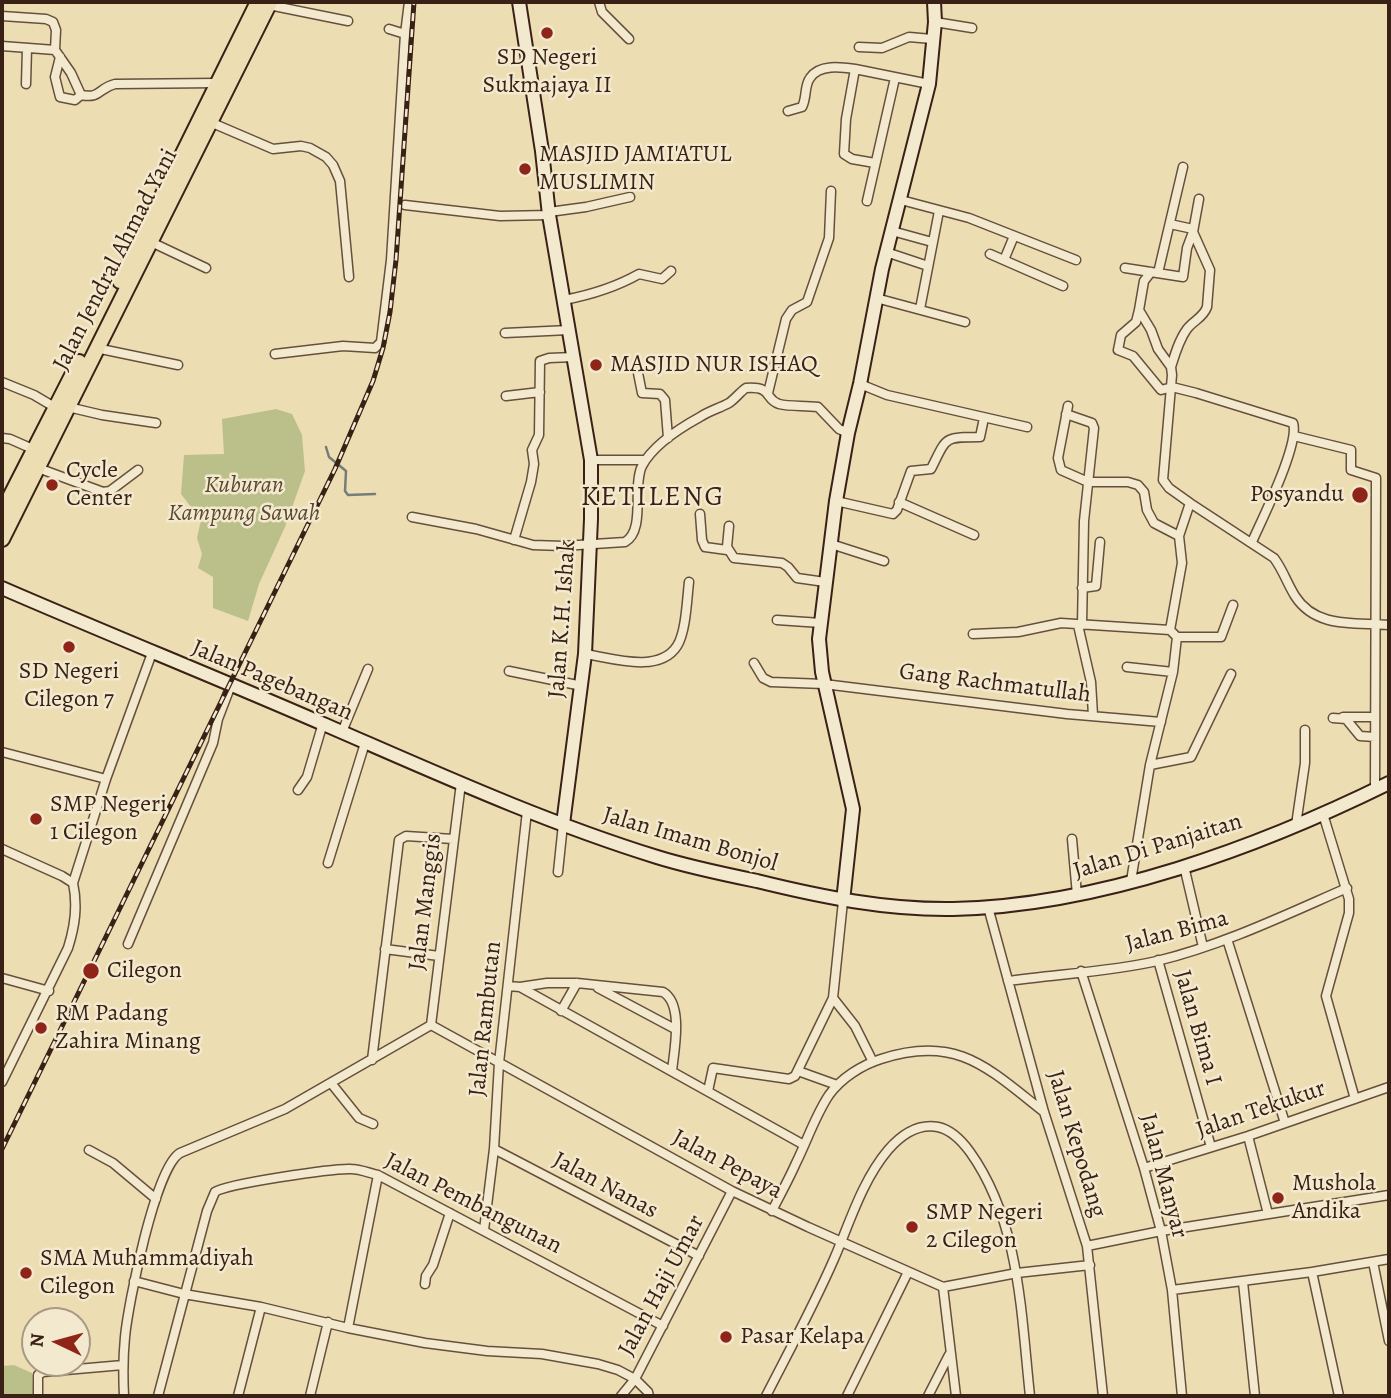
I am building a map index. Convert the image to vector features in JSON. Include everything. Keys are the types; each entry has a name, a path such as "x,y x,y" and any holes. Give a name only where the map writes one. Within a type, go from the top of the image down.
{"highway":[{"name":"Jalan Jendral Ahmad Yani","path":"2,539 38,468 62,408 217,83 266,3"},
{"name":"Jalan Jendral Ahmad Yani","path":"2,513 35,450 96,348 151,242 266,3"}],"street":[{"path":"275,354 343,346 375,348 381,342 391,260 409,2"},
{"name":"Jalan K.H. Ishak","path":"519,2 549,214 591,460 585,654 562,824"},
{"path":"599,2 602,12 629,39"},
{"path":"708,1091 712,1069 793,1078 833,998 853,809 820,659 825,582 848,433 876,298 929,84 935,22 934,2"},
{"path":"266,3 348,21"},
{"path":"2,16 46,19 53,22 57,54 55,77 60,97 75,100 81,94"},
{"path":"935,22 972,28"},
{"path":"388,29 405,34"},
{"path":"859,47 882,48 909,37 932,39"},
{"path":"2,46 57,54 71,73 81,94"},
{"path":"26,84 27,48"},
{"path":"788,111 804,104 808,80 813,75 832,67 929,84"},
{"path":"855,69 846,119 844,154 852,159 875,163"},
{"path":"867,201 895,78"},
{"path":"81,94 94,96 115,84 217,83"},
{"path":"210,122 273,149 302,146 310,148 333,165 340,181 349,277"},
{"path":"1183,167 1170,223 1154,273 1144,281 1136,322 1121,335 1118,350 1133,356 1161,390 1172,387 1293,423 1294,436 1284,468 1252,542"},
{"path":"768,393 786,319 792,310 804,306 807,302 829,239 831,191"},
{"path":"405,205 500,216 549,214 630,197"},
{"path":"1125,268 1183,277 1199,199"},
{"path":"901,200 969,218 1076,260"},
{"path":"920,309 939,211"},
{"path":"1170,223 1193,230"},
{"path":"1193,230 1210,270 1207,307 1205,313 1189,326 1181,339 1171,367 1172,387 1164,446 1163,480 1169,488 1190,503 1273,558 1282,569 1296,597 1309,612 1328,621 1389,625"},
{"path":"892,231 932,242"},
{"path":"1004,260 1014,236"},
{"path":"151,242 206,268"},
{"path":"886,252 928,266"},
{"path":"990,254 1063,286"},
{"path":"564,300 630,281 637,275 662,279 671,271"},
{"path":"876,298 965,322"},
{"path":"1139,310 1152,330 1158,349 1171,367"},
{"path":"505,333 569,330"},
{"path":"96,348 178,365"},
{"path":"514,540 531,482 534,464 532,450 539,435 540,361 574,357"},
{"path":"638,373 642,393 660,394 665,400 668,438"},
{"path":"2,382 62,408 156,423"},
{"path":"860,384 887,396 1027,427"},
{"path":"412,516 429,522 476,529 547,546 625,542 635,530 639,476 645,460 668,438 698,418 731,402 746,388 760,389 778,403 820,408 839,429 848,433"},
{"path":"506,396 540,392"},
{"path":"1093,715 1090,676 1080,625 1084,521 1088,482 1094,425 1067,410 1058,458 1061,470 1088,482 1128,482 1138,485 1143,491 1147,510 1154,523 1179,536"},
{"path":"836,501 890,514 895,512 911,471 931,469 940,448 952,438 980,437 984,418"},
{"path":"1294,436 1351,450 1351,470 1376,478 1375,790"},
{"path":"2,438 35,450"},
{"path":"591,460 645,460"},
{"path":"38,468 103,492 110,491 138,470"},
{"path":"899,502 974,535"},
{"path":"1170,630 1182,563 1179,536 1190,503"},
{"path":"699,514 705,547 727,550 734,558 782,563 797,578 825,582"},
{"path":"727,550 729,526"},
{"path":"1082,588 1096,586 1100,542"},
{"path":"831,544 884,561"},
{"path":"585,654 647,662 664,658 678,645 689,582"},
{"name":"Jalan Pagebangan","path":"2,588 527,811"},
{"path":"973,634 1018,632 1056,624 1170,630 1177,637 1221,637 1233,605"},
{"path":"777,620 821,623"},
{"path":"1132,881 1150,765 1173,672 1177,637"},
{"path":"2,1082 49,991 73,933 76,907 73,883 106,779 152,653"},
{"name":"Gang Rachmatullah","path":"754,663 762,678 771,682 824,684 1067,714 1161,722"},
{"path":"1127,667 1173,672"},
{"path":"342,732 368,669"},
{"path":"509,671 582,686"},
{"path":"1150,765 1191,757 1231,674"},
{"path":"128,944 213,743 218,719 231,685"},
{"path":"1343,717 1357,734 1375,737"},
{"path":"1333,718 1375,717"},
{"path":"298,790 307,777 323,723"},
{"path":"1296,825 1305,763 1305,730"},
{"path":"328,863 365,743"},
{"path":"2,752 106,779"},
{"name":"Jalan Manggis","path":"431,1025 461,783"},
{"name":"Jalan Di Panjaitan","path":"844,901 900,908 988,907 1077,895 1184,866 1296,825 1389,783"},
{"name":"Jalan Imam Bonjol","path":"527,811 668,860 844,901"},
{"name":"Jalan Rambutan","path":"484,1230 494,1149 499,1063 527,811"},
{"path":"1323,814 1347,888 1349,913 1326,996 1355,1098"},
{"path":"558,872 562,824"},
{"path":"372,1060 400,837 453,839"},
{"path":"1072,839 1077,895"},
{"path":"2,849 73,883"},
{"path":"1184,866 1203,947"},
{"name":"Jalan Bima","path":"1008,981 1158,960 1227,939 1347,888"},
{"name":"Jalan Kepodang","path":"988,907 1044,1112 1087,1246 1103,1396"},
{"path":"1227,939 1285,1124"},
{"path":"384,949 439,956"},
{"name":"Jalan Bima I","path":"1158,960 1211,1147"},
{"name":"Jalan Manyar","path":"1082,971 1161,1231 1171,1290 1182,1396"},
{"path":"2,978 49,991"},
{"path":"508,986 577,984 663,992 668,995 675,1009 671,1071"},
{"path":"561,1011 577,984"},
{"path":"520,987 804,1145"},
{"path":"596,987 675,1029"},
{"path":"833,998 855,1026 873,1062"},
{"path":"124,1396 126,1325 134,1281 156,1199 167,1167 174,1157 285,1109 431,1025"},
{"name":"Jalan Pepaya","path":"431,1025 772,1211 943,1287"},
{"path":"772,1211 821,1110 837,1085 873,1062 918,1050 964,1056 987,1068 1044,1112"},
{"path":"797,1071 837,1085"},
{"path":"331,1083 359,1118 373,1124"},
{"name":"Jalan Tekukur","path":"1144,1168 1285,1124 1389,1087"},
{"path":"766,1396 872,1172 888,1149 907,1132 915,1128 938,1127 952,1132 967,1148 988,1180 1017,1273 1030,1396"},
{"path":"1248,1136 1268,1214"},
{"name":"Jalan Nanas","path":"494,1149 699,1256"},
{"path":"89,1150 113,1163 156,1199"},
{"name":"Jalan Pembangunan","path":"158,1396 210,1200 220,1188 342,1169 378,1175 663,1326"},
{"path":"348,1328 378,1175"},
{"name":"Jalan Haji Umar","path":"621,1396 635,1379 733,1191"},
{"path":"1087,1246 1161,1231 1389,1195"},
{"path":"425,1284 450,1213"},
{"path":"1171,1290 1243,1282 1389,1259"},
{"path":"1373,1262 1389,1341"},
{"path":"956,1396 943,1287 1017,1273 1090,1265"},
{"path":"847,1396 908,1272"},
{"path":"1312,1272 1339,1396"},
{"path":"134,1281 184,1294 261,1307 425,1343 570,1359 618,1370 635,1379 649,1396"},
{"path":"1243,1282 1255,1396"},
{"path":"237,1396 261,1307"},
{"path":"310,1396 328,1322"},
{"path":"928,1396 950,1353"},
{"path":"38,1396 40,1373 123,1365"}],"green space":[{"name":"Kuburan Kampung Sawah","path":"276,409 292,414 302,435 305,471 285,527 259,584 248,621 213,608 213,577 198,568 202,554 197,538 201,520 181,494 184,455 224,454 222,419"},
{"path":"14,1365 21,1368 21,1377 32,1377 33,1396 2,1396 2,1366"}],"waterway":[{"path":"326,447 329,457 346,471 345,491 348,495 375,494"}],"railway":[{"path":"2,1149 335,469 373,381 390,312 396,260 414,2"}],"place":[{"name":"SD Negeri Sukmajaya II","path":"547,33"},
{"name":"MASJID JAMI'ATUL MUSLIMIN","path":"525,169"},
{"name":"MASJID NUR ISHAQ","path":"596,365"},
{"name":"Cycle Center","path":"52,485"},
{"name":"Posyandu","path":"1360,495"},
{"name":"SD Negeri Cilegon 7","path":"69,647"},
{"name":"SMP Negeri 1 Cilegon","path":"36,819"},
{"name":"Cilegon","path":"91,971"},
{"name":"RM Padang Zahira Minang","path":"41,1028"},
{"name":"Mushola Andika","path":"1278,1198"},
{"name":"SMP Negeri 2 Cilegon","path":"912,1227"},
{"name":"SMA Muhammadiyah Cilegon","path":"26,1273"},
{"name":"Pasar Kelapa","path":"726,1337"}],"district":[{"name":"KETILENG","path":"653,498"}]}
